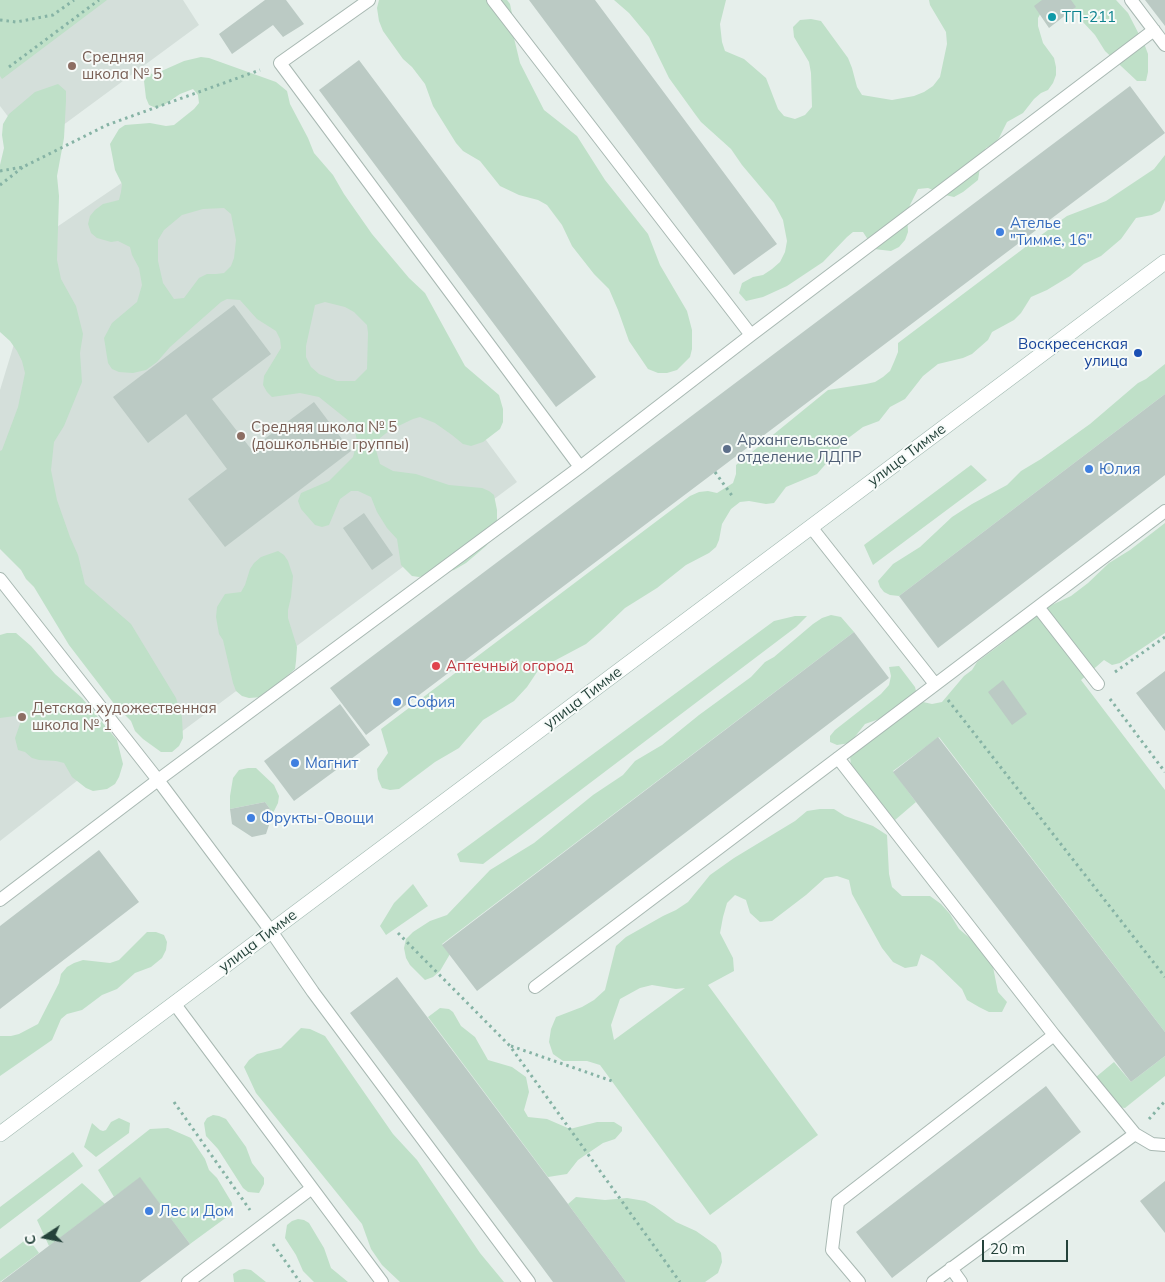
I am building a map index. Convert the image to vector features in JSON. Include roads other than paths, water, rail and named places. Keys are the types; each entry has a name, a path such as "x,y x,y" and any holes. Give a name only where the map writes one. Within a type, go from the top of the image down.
{"main road":[{"name":"улица Тимме","path":"0,1134 1165,262"}],"lane":[{"path":"369,0 280,63 580,467"},
{"path":"493,0 750,335"},
{"path":"1131,0 1165,45"},
{"path":"0,900 158,780 580,467 750,335 1154,30"},
{"path":"535,987 1165,511"},
{"path":"811,527 936,684"},
{"path":"0,578 158,780 529,1282"},
{"path":"1038,607 1098,684"},
{"path":"838,758 1054,1034 1135,1134 1152,1144 1165,1145"},
{"path":"174,1003 382,1282"},
{"path":"859,1282 832,1250 838,1202 1054,1034"},
{"path":"933,1282 1135,1134"},
{"path":"188,1282 312,1188"},
{"path":"951,1268 961,1282"}],"place":[{"name":"ТП-211","path":"1052,17"},
{"name":"Средняя школа № 5","path":"72,66"},
{"name":"Ателье \"Тимме, 16\"","path":"1000,232"},
{"name":"Воскресенская улица","path":"1138,353"},
{"name":"Средняя школа № 5 (дошкольные группы)","path":"241,436"},
{"name":"Архангельское отделение ЛДПР","path":"727,449"},
{"name":"Юлия","path":"1089,469"},
{"name":"Аптечный огород","path":"436,666"},
{"name":"София","path":"397,702"},
{"name":"Детская художественная школа № 1","path":"22,717"},
{"name":"Магнит","path":"295,763"},
{"name":"Фрукты-Овощи","path":"251,818"},
{"name":"Лес и Дом","path":"149,1211"}]}
